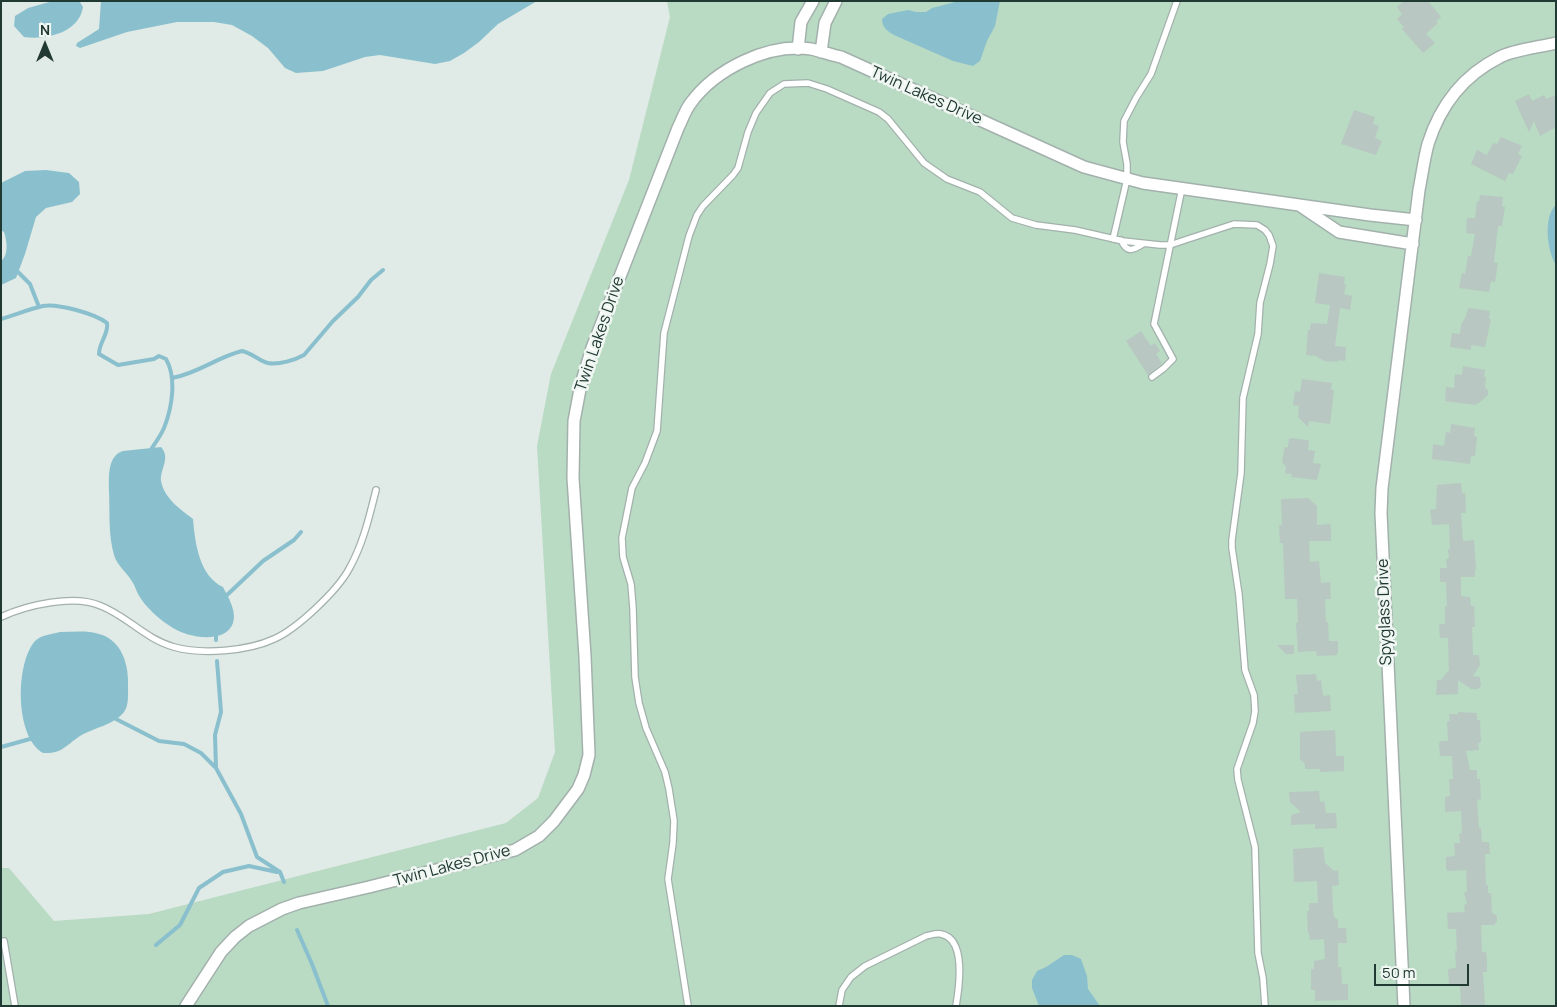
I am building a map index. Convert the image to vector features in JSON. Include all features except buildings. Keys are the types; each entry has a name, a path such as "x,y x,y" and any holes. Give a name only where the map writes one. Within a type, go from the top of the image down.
{"street":[{"path":"798,49 801,22 813,1"},
{"path":"821,52 825,23 836,1"},
{"name":"Spyglass Drive","path":"1404,1006 1381,513 1383,478 1419,190 1428,144 1449,98 1469,76 1501,56 1556,43"},
{"name":"Twin Lakes Drive","path":"186,1006 221,952 249,926 282,909 299,903 515,850 539,836 554,821 578,789 589,755 581,584 573,478 574,421 592,348 678,128 690,104 715,79 750,59 774,52 811,49 841,57 1084,167 1127,179 1182,188 1416,220"},
{"name":"Twin Lakes Drive","path":"1298,204 1339,232 1413,244"}],"lane":[{"path":"1113,238 1127,179 1127,164 1123,142 1124,121 1151,74 1177,1"},
{"path":"688,1006 668,879 674,838 670,789 638,703 631,584 623,557 622,538 632,488 646,463 657,431 664,333 682,259 697,215 738,168 750,126 756,113 770,93 784,84 799,83 808,83 827,89 879,112 888,119 924,163 947,179 980,192 1012,218 1036,225 1075,230 1143,244 1170,245 1222,227 1240,224 1257,225 1269,235 1273,246 1260,303 1258,334 1243,398 1241,473 1232,548 1239,595 1245,670 1254,695 1255,711 1253,723 1237,769 1255,847 1258,953 1263,978 1265,1006"},
{"path":"1152,377 1173,359 1154,324 1182,188"},
{"path":"1,616 17,609 51,602 77,601 100,605 139,631 174,648 196,651 233,651 275,639 299,622 325,599 348,571 362,541 376,490"},
{"path":"839,1006 846,982 865,966 926,936 940,934 954,942 959,954 956,1006"},
{"path":"4,941 15,1006"}],"green space":[{"path":"667,1 1556,1 1556,1006 1,1006 1,868 9,868 54,921 149,914 506,823 538,798 555,752 537,446 551,374 629,180 670,17"}],"water":[{"path":"53,1 80,2 83,7 80,16 68,29 51,36 33,38 24,37 14,26 15,16 28,8"},
{"path":"101,1 537,1 498,24 479,42 450,61 435,64 380,55 365,57 323,71 296,73 285,68 268,48 252,36 232,25 214,22 177,22 127,32 80,48 76,46 77,43 99,29"},
{"path":"959,1 1000,1 995,26 980,61 973,66 953,61 894,35 883,24 882,19 888,14 908,10 926,12 932,8"},
{"path":"46,170 69,173 79,182 80,194 72,202 46,208 36,217 16,278 1,285 1,261 7,248 4,232 1,230 1,183 25,171"},
{"path":"1556,205 1556,265 1550,251 1548,225 1549,217"},
{"path":"161,447 165,455 161,481 165,493 173,503 193,519 197,548 203,567 215,582 223,587 231,604 234,614 233,623 229,630 223,634 206,637 197,636 180,632 163,621 141,599 131,579 114,555 111,539 109,480 110,468 114,457 123,451"},
{"path":"60,632 94,633 107,637 113,642 119,648 125,662 128,678 128,696 126,709 115,720 85,733 59,751 43,753 34,745 27,732 23,717 21,682 28,652 35,641 43,636"},
{"path":"1064,955 1072,955 1081,959 1087,976 1088,989 1100,1006 1039,1006 1032,988 1032,980 1037,971"}],"waterway":[{"path":"172,378 190,373 242,351 268,363 287,362 304,355 333,321 358,297 371,280 383,270"},
{"path":"18,272 30,284 39,307"},
{"path":"1,319 43,306 57,306 76,310 107,323 107,331 99,354 118,365 154,359 159,356 166,359 171,375 171,402 164,428 152,448"},
{"path":"227,595 263,561 294,540 301,532"},
{"path":"216,768 215,735 221,712 217,661"},
{"path":"116,719 159,741 184,744 201,753 216,768 241,814 257,857 280,872 284,882"},
{"path":"1,747 30,739"},
{"path":"156,945 180,925 199,888 223,872 249,866 277,872"},
{"path":"297,930 328,1006"}]}
